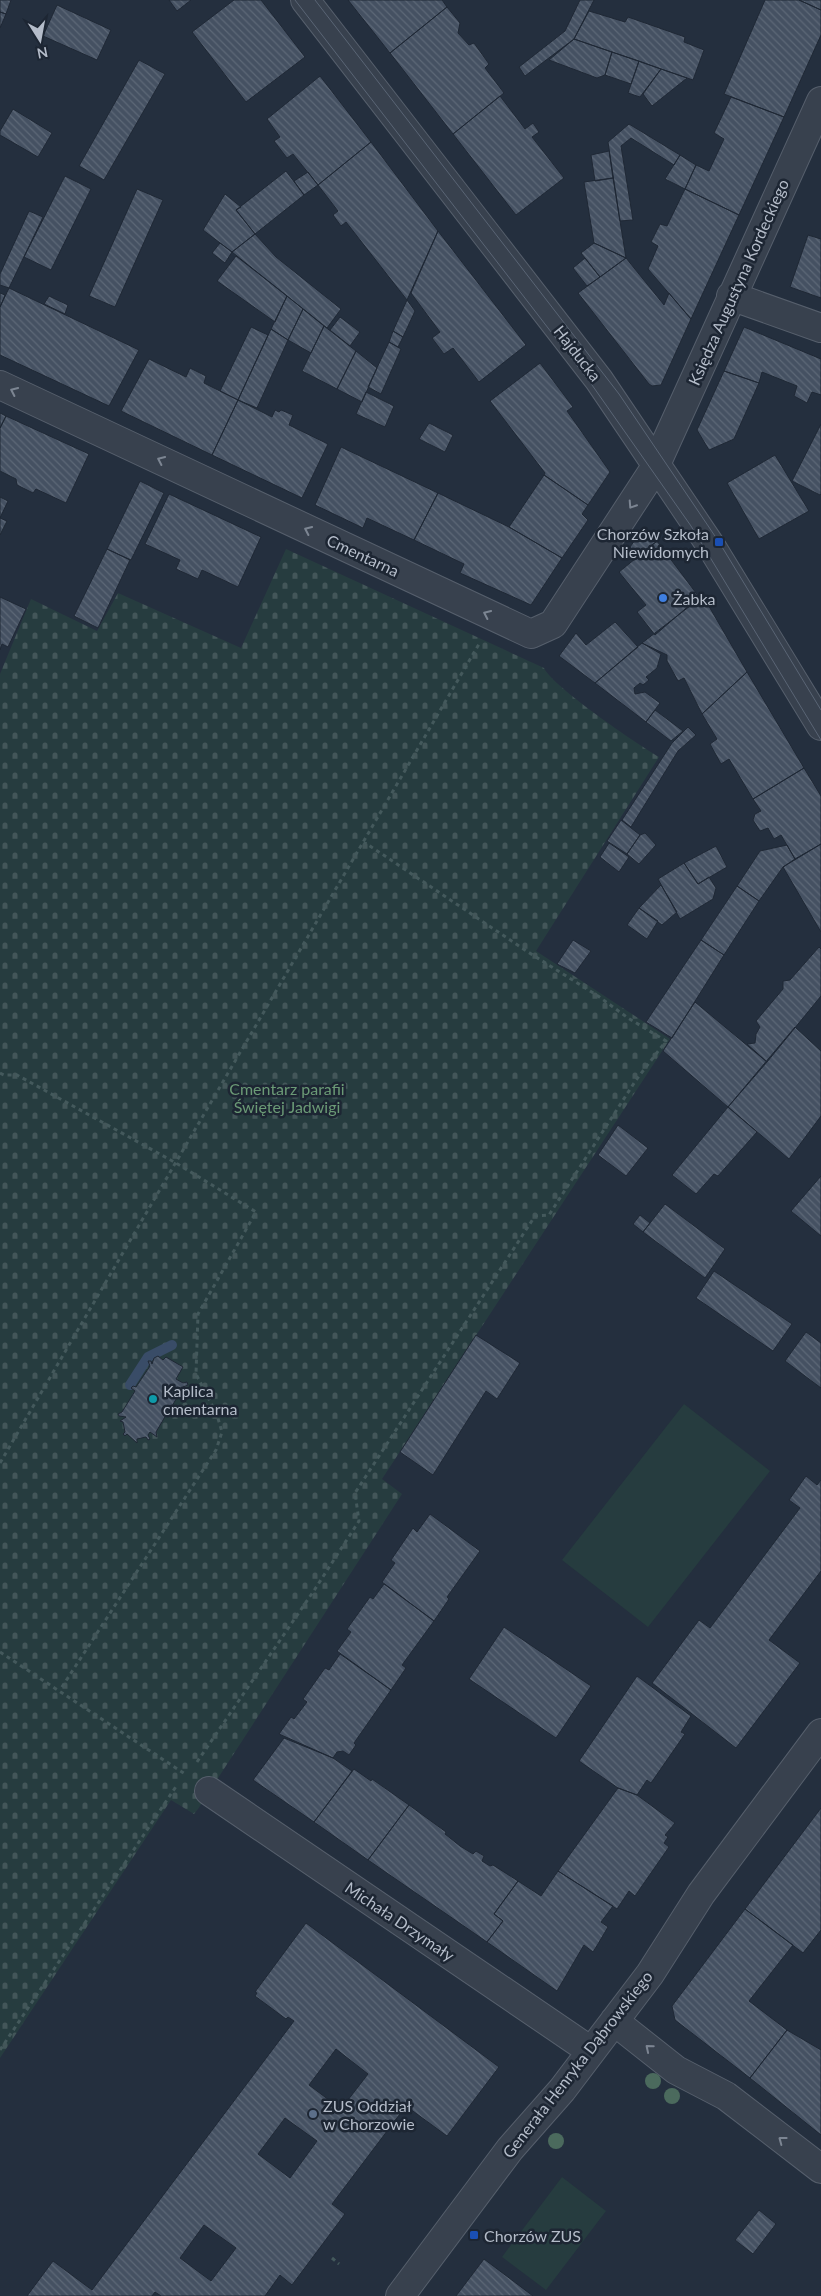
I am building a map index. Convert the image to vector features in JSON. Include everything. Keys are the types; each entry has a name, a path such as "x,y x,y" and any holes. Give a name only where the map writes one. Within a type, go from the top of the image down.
{"street":[{"name":"Hajducka","path":"305,0 599,380 711,546 821,726"},
{"name":"Księdza Augustyna Kordeckiego","path":"656,463 821,101"},
{"path":"731,296 821,328"},
{"name":"Cmentarna","path":"0,385 531,634 553,624 634,501 656,463"},
{"name":"Generała Henryka Dąbrowskiego","path":"400,2296 510,2150 562,2090 650,1974 701,1894 821,1733"},
{"name":"Michała Drzymały","path":"198,1784 591,2051"},
{"path":"614,2020 676,2070 726,2096 821,2169"}],"path":[{"path":"0,1463 364,842 493,617"},
{"path":"0,2050 172,1791 198,1784 358,1521 355,1494 524,1232 535,1216 549,1215 636,1080 666,1041 628,1018 598,996 528,952 364,842"},
{"path":"0,1073 4,1075 17,1075 176,1163 256,1212 198,1314 196,1374 217,1415 222,1432 216,1450 60,1690"},
{"path":"0,1652 60,1690 198,1784"},
{"path":"332,2258 339,2264"}],"green space":[{"name":"Cmentarz parafii Świętej Jadwigi","path":"286,549 544,668 551,677 579,701 659,757 536,951 670,1039 382,1479 402,1494 198,1809 194,1814 171,1800 0,2058 0,674 31,599 97,631 118,593 241,648"},
{"path":"684,1404 770,1471 648,1627 562,1560"},
{"path":"562,2177 606,2211 546,2290 502,2257"}],"building":[{"path":"0,0 11,0 6,14 0,12"},
{"path":"169,0 191,0 177,11"},
{"path":"234,0 261,0 305,57 246,102 192,32"},
{"path":"348,0 442,0 447,7 390,53"},
{"path":"580,0 594,0 574,39 525,76 519,67 565,31"},
{"path":"765,0 799,0 821,10 821,35 784,117 724,94"},
{"path":"799,0 821,0 821,10"},
{"path":"57,5 111,30 97,60 43,36"},
{"path":"447,7 460,23 458,33 469,45 474,43 489,64 485,68 504,93 453,134 390,53"},
{"path":"589,11 625,22 628,17 685,37 684,42 704,50 693,80 574,39"},
{"path":"0,12 6,14 0,28"},
{"path":"574,39 612,52 605,75 597,78 549,60"},
{"path":"612,52 639,61 631,84 605,75"},
{"path":"139,60 165,74 104,180 79,166"},
{"path":"639,61 661,69 640,97 628,93"},
{"path":"661,69 687,78 652,106 643,94"},
{"path":"320,76 371,142 318,185 293,154 287,158 274,141 280,137 267,119"},
{"path":"500,96 525,129 533,123 539,132 532,137 564,178 516,215 453,134"},
{"path":"731,97 784,117 739,215 685,189 696,165 709,171 724,139 714,133"},
{"path":"13,109 52,133 38,157 0,135 0,131"},
{"path":"629,124 680,155 674,165 631,138 621,146 633,220 620,221 608,142"},
{"path":"371,142 438,231 407,300 346,222 341,226 333,215 338,211 318,185"},
{"path":"609,151 613,178 595,181 591,155"},
{"path":"680,155 696,165 685,189 665,179"},
{"path":"286,171 304,195 255,234 236,210"},
{"path":"308,172 318,185 304,195 294,181"},
{"path":"65,176 91,189 51,270 24,257"},
{"path":"613,178 626,258 594,243 584,182"},
{"path":"137,189 163,200 115,307 89,296"},
{"path":"685,189 739,215 691,319 648,269 658,246 651,242 660,224 667,226"},
{"path":"225,194 241,207 236,210 255,234 232,252 203,230"},
{"path":"29,211 43,217 9,288 0,285 0,274"},
{"path":"438,231 526,345 479,382 453,348 444,354 432,338 440,332 411,293"},
{"path":"255,234 276,257 341,309 327,328 232,252"},
{"path":"808,235 821,239 821,298 790,287"},
{"path":"220,243 232,252 225,263 212,253"},
{"path":"594,243 626,258 600,277 581,253"},
{"path":"236,256 287,296 275,322 217,281"},
{"path":"585,258 600,277 587,286 573,268"},
{"path":"626,258 664,305 669,293 691,319 661,385 652,386 649,384 578,293"},
{"path":"9,288 139,350 109,406 0,355 0,307"},
{"path":"0,293 5,295 0,307"},
{"path":"49,296 68,305 65,314 44,304"},
{"path":"287,296 303,309 288,340 271,329"},
{"path":"407,300 415,311 403,337 393,331"},
{"path":"303,309 324,326 311,353 288,340"},
{"path":"340,317 360,332 350,346 330,330"},
{"path":"324,326 356,351 337,389 302,371"},
{"path":"251,327 268,335 238,400 220,391"},
{"path":"744,327 821,359 821,395 812,392 807,403 794,396 797,386 762,372 759,383 724,371"},
{"path":"271,329 288,340 257,408 238,400"},
{"path":"393,331 403,337 398,347 389,342"},
{"path":"389,342 401,349 381,394 368,387"},
{"path":"356,351 377,368 362,402 337,389"},
{"path":"149,359 186,377 190,368 206,376 204,383 238,400 212,455 121,411"},
{"path":"540,363 573,407 567,411 610,472 588,505 544,475 545,473 490,401"},
{"path":"724,371 759,383 734,439 709,450 697,430"},
{"path":"366,392 394,406 385,427 356,414"},
{"path":"238,400 272,417 275,410 279,412 281,410 293,415 289,425 328,444 302,498 212,455"},
{"path":"0,413 6,416 0,428"},
{"path":"6,416 89,454 66,503 36,489 33,493 17,485 16,479 0,471 0,428"},
{"path":"429,423 453,435 445,452 419,439"},
{"path":"821,424 821,494 820,495 792,481"},
{"path":"341,447 438,493 414,540 367,518 363,528 315,505"},
{"path":"775,455 809,511 759,539 727,483"},
{"path":"544,475 588,505 582,514 588,520 562,558 509,527"},
{"path":"140,481 164,493 131,560 107,549"},
{"path":"438,493 509,527 562,558 531,605 460,573 464,564 414,540"},
{"path":"169,494 261,537 238,587 202,570 198,579 176,569 180,560 145,544"},
{"path":"0,497 8,501 0,518"},
{"path":"0,518 7,521 0,535"},
{"path":"644,527 657,541 637,557 630,547"},
{"path":"657,541 699,597 655,635 637,612 646,605 619,572"},
{"path":"107,549 130,560 98,628 74,616"},
{"path":"703,596 747,672 702,714 684,678 678,681 667,661 667,655 642,643"},
{"path":"0,597 26,609 8,647 2,644 0,650"},
{"path":"615,622 638,647 595,683 559,656 576,633 586,645"},
{"path":"642,643 661,654 657,668 646,677 649,680 643,685 640,683 634,688 635,694 645,692 660,703 646,722 595,683"},
{"path":"747,672 804,768 753,799 729,759 721,764 710,744 717,739 702,714"},
{"path":"655,710 683,731 671,741 646,722"},
{"path":"688,727 696,735 678,751 631,827 622,820 672,743"},
{"path":"804,768 821,796 821,844 795,859 781,835 774,839 768,828 760,831 753,820 755,814 761,811 753,799"},
{"path":"621,820 640,835 627,854 607,841"},
{"path":"645,833 656,845 639,864 627,854 640,835"},
{"path":"609,843 629,857 619,872 600,857"},
{"path":"821,844 821,932 783,867"},
{"path":"787,845 795,859 783,867 759,901 737,886 760,851"},
{"path":"716,846 727,867 698,884 684,863"},
{"path":"684,863 698,884 709,877 716,888 713,899 680,919 658,879"},
{"path":"661,885 677,912 662,925 639,908"},
{"path":"737,886 759,901 724,955 701,940"},
{"path":"639,908 658,921 647,939 627,925"},
{"path":"573,940 591,951 575,973 557,964"},
{"path":"701,940 724,955 672,1038 646,1022"},
{"path":"819,947 821,949 821,996 767,1062 747,1044 755,1043 756,1034 760,1027 756,1021 783,989 783,981 790,980"},
{"path":"695,1002 767,1062 728,1107 663,1051"},
{"path":"795,1027 821,1051 821,1116 789,1159 728,1107"},
{"path":"728,1107 757,1132 718,1176 714,1174 696,1194 672,1175"},
{"path":"618,1125 648,1148 626,1176 598,1155"},
{"path":"821,1176 821,1236 791,1211"},
{"path":"665,1204 725,1249 705,1278 643,1232"},
{"path":"640,1215 650,1223 643,1232 633,1224"},
{"path":"714,1271 792,1324 773,1351 696,1298"},
{"path":"806,1332 821,1343 821,1388 785,1361"},
{"path":"476,1335 520,1363 497,1399 486,1391 433,1475 400,1452"},
{"name":"Kaplica cmentarna","path":"158,1356 163,1360 166,1357 183,1367 176,1379 183,1383 187,1382 188,1385 183,1387 171,1408 174,1409 172,1413 169,1410 156,1432 157,1437 150,1432 148,1435 150,1439 148,1440 146,1437 137,1439 137,1443 127,1434 125,1436 123,1434 125,1432 123,1422 120,1421 126,1417 119,1416 118,1414 122,1412 135,1391 131,1388 133,1386 136,1387 150,1366 148,1361 151,1361 152,1364 154,1358"},
{"path":"806,1476 817,1485 821,1480 821,1571 769,1640 800,1663 736,1748 652,1683 699,1620 710,1628 800,1508 789,1500"},
{"path":"430,1514 480,1551 447,1597 449,1599 434,1621 382,1582 395,1563 391,1560 413,1528 417,1532"},
{"path":"384,1584 434,1621 402,1665 406,1668 391,1690 337,1651 351,1632 347,1629 370,1597 373,1599"},
{"path":"504,1627 591,1686 556,1738 469,1679"},
{"path":"340,1654 391,1690 354,1743 356,1745 349,1755 343,1751 337,1752 333,1758 279,1734 291,1717 294,1719 307,1702 303,1699 325,1668 329,1670"},
{"path":"637,1676 691,1716 681,1732 685,1734 651,1783 647,1780 637,1795 618,1788 579,1761"},
{"path":"284,1738 333,1758 352,1771 314,1822 253,1780"},
{"path":"354,1769 409,1805 368,1860 314,1822"},
{"path":"618,1788 637,1795 675,1823 665,1835 668,1837 664,1843 669,1847 635,1896 629,1891 617,1909 558,1871"},
{"path":"409,1805 446,1832 445,1834 460,1846 473,1854 476,1851 484,1856 482,1861 490,1866 493,1865 518,1881 494,1914 503,1921 487,1942 368,1860"},
{"path":"821,1808 821,1930 803,1953 745,1909"},
{"path":"558,1871 613,1906 601,1922 608,1927 593,1952 584,1945 557,1991 487,1942 503,1921 494,1914 518,1881 541,1896"},
{"path":"745,1909 793,1945 749,2001 787,2030 750,2078 675,2020 672,2006"},
{"name":"ZUS Oddział w Chorzowie","path":"306,1923 499,2067 447,2136 406,2106 332,2204 345,2214 292,2285 280,2275 265,2296 161,2296 155,2292 152,2296 27,2296 53,2261 92,2290 294,2021 288,2017 286,2019 255,1996 257,1993 255,1992","holes":["336,2049 368,2074 341,2109 309,2085","285,2118 317,2141 290,2178 258,2154","204,2225 236,2248 211,2281 180,2258"]},
{"path":"787,2030 821,2050 821,2135 750,2078"},
{"path":"759,2210 776,2224 753,2254 735,2240"},
{"path":"484,2259 533,2296 456,2296"}],"waterway":[{"path":"130,1385 148,1357 172,1345"}],"tram line":[{"path":"295,0 592,385 691,526 821,740"},
{"path":"315,0 619,394 719,542 821,710"}],"place":[{"name":"Chorzów Szkoła Niewidomych","path":"719,542"},
{"name":"Żabka","path":"663,598"},
{"name":"Kaplica cmentarna","path":"153,1399"},
{"name":"ZUS Oddział w Chorzowie","path":"313,2114"},
{"name":"Chorzów ZUS","path":"474,2235"}]}
